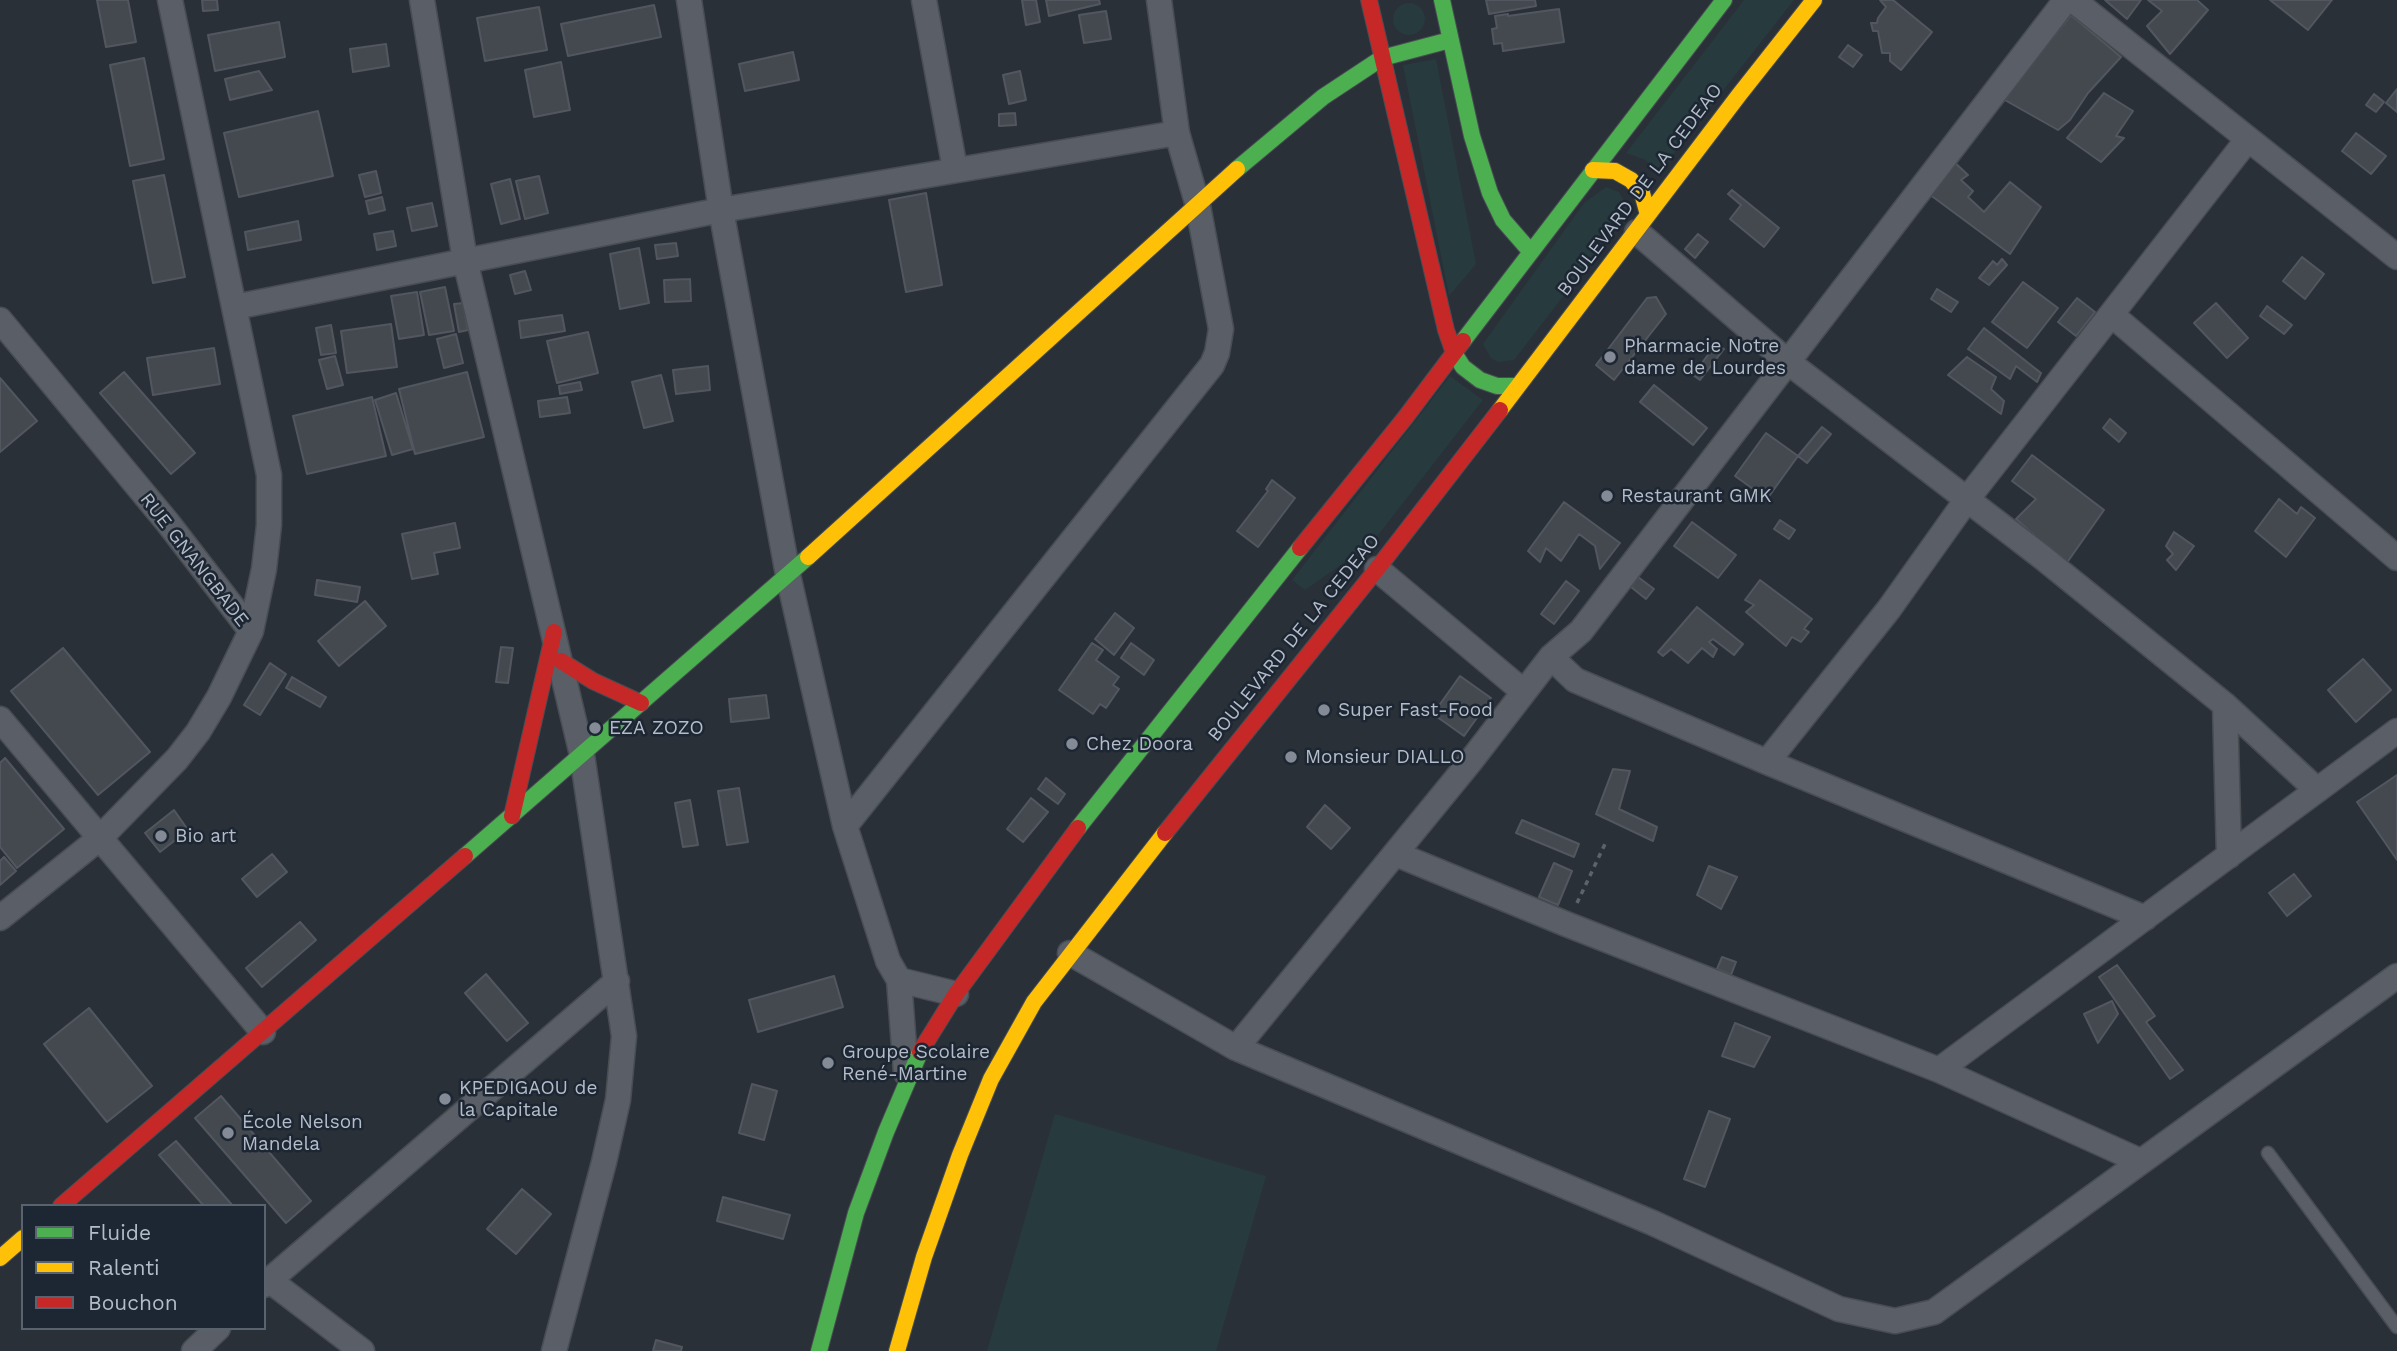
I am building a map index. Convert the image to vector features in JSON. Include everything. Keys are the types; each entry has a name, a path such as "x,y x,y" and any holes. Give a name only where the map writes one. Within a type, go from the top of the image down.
{"main road":[{"path":"1369,0 1446,330 1454,353 1463,367 1480,380 1497,386 1516,386"},
{"path":"1442,0 1472,136 1490,193 1503,220 1530,251"},
{"name":"BOULEVARD DE LA CEDEAO","path":"897,1351 938,1213 991,1079 1034,1002 1070,953 1377,569 1814,0"},
{"path":"819,1351 856,1213 922,1046 956,994 1069,840 1405,418 1593,170 1712,6"},
{"path":"63,1204 788,575 1266,143 1323,97 1382,58 1450,40"},
{"path":"1593,170 1615,171 1631,180 1642,193 1643,223"},
{"path":"512,816 554,632"},
{"path":"561,661 593,681 641,703"},
{"path":"0,1258 21,1240"}],"street":[{"path":"170,0 269,475 269,525 264,569 251,631"},
{"path":"422,0 465,260 582,755 624,1037 618,1100 554,1351"},
{"path":"689,0 721,210 788,575 845,826 888,961 899,980 906,1083"},
{"path":"924,0 955,169"},
{"path":"845,826 1212,365 1221,342 1221,329 1198,206 1177,132 1159,0"},
{"path":"1236,1048 1470,762 1550,657 1581,631 2066,0"},
{"path":"2073,0 2397,257"},
{"path":"235,307 721,210 1177,132"},
{"path":"1767,762 1889,609 1968,498 2248,139"},
{"path":"1643,223 1788,362 1968,498 2225,705 2317,790"},
{"path":"2112,315 2397,558"},
{"name":"RUE GNANGBADE","path":"0,320 168,523 251,631 219,697 198,732 177,759 100,838 0,918"},
{"path":"1377,569 1524,692"},
{"path":"1550,657 1575,680 2145,918"},
{"path":"2225,705 2229,856"},
{"path":"0,719 263,1032"},
{"path":"1939,1070 2397,731"},
{"path":"1396,854 1566,924 1939,1070 2140,1161"},
{"path":"1070,953 1236,1048 1653,1223 1839,1309 1895,1321 1934,1312 2397,976"},
{"path":"899,980 956,994"},
{"path":"362,1351 267,1283 617,981"},
{"path":"194,1351 216,1330"}],"lane":[{"path":"2268,1153 2397,1327"}],"path":[{"path":"1566,924 1605,844"}],"green space":[{"path":"1744,0 1794,0 1656,176 1646,160 1626,153"},
{"path":"1409,3 1420,8 1425,19 1420,30 1409,35 1398,30 1393,19 1398,8"},
{"path":"1436,59 1476,264 1449,296 1403,65"},
{"path":"1606,187 1619,192 1627,206 1626,215 1514,360 1498,362 1491,358 1483,344 1584,203"},
{"path":"1450,376 1483,400 1372,543 1305,590 1292,580"},
{"path":"1055,1114 1266,1176 1216,1351 987,1351"}],"building":[{"path":"97,0 128,0 136,42 106,47"},
{"path":"202,0 217,0 218,10 203,11"},
{"path":"1022,0 1036,0 1040,22 1026,25"},
{"path":"1046,0 1099,0 1100,4 1049,16"},
{"path":"1486,0 1535,0 1536,6 1489,14"},
{"path":"1880,0 1893,0 1932,32 1901,70 1890,61 1890,53 1882,53 1878,31 1873,31 1871,23 1877,23 1886,7"},
{"path":"2105,0 2141,0 2127,19"},
{"path":"2148,0 2197,0 2208,10 2170,54 2147,26 2162,11"},
{"path":"2270,0 2332,0 2308,30"},
{"path":"654,5 661,37 568,56 561,24"},
{"path":"539,7 547,50 485,61 477,18"},
{"path":"1559,9 1564,42 1503,51 1502,43 1494,44 1492,29 1497,28 1495,16"},
{"path":"1106,11 1111,39 1084,43 1079,15"},
{"path":"2071,15 2121,57 2088,93 2070,120 2058,130 2003,99"},
{"path":"279,22 285,57 215,71 208,35"},
{"path":"386,44 389,66 353,72 350,49"},
{"path":"1848,45 1862,55 1853,67 1839,57"},
{"path":"793,52 799,80 745,91 739,64"},
{"path":"144,58 164,159 130,166 110,65"},
{"path":"561,62 570,110 534,117 525,70"},
{"path":"259,71 272,90 230,100 225,79"},
{"path":"1020,71 1026,100 1009,104 1003,75"},
{"path":"2397,89 2397,112 2386,103"},
{"path":"2104,93 2133,111 2116,136 2124,138 2101,162 2067,138"},
{"path":"2374,94 2384,102 2376,112 2366,105"},
{"path":"318,111 333,176 239,197 224,133"},
{"path":"1015,113 1016,125 999,126 999,114"},
{"path":"2356,133 2386,156 2371,174 2342,151"},
{"path":"1952,160 1968,175 1961,180 1973,191 1968,197 1984,212 2010,182 2041,207 2010,254 1929,194"},
{"path":"376,171 381,193 365,197 359,175"},
{"path":"164,175 185,277 153,283 133,181"},
{"path":"539,176 548,213 525,219 516,181"},
{"path":"510,179 520,219 501,224 491,184"},
{"path":"1732,190 1779,228 1764,247 1730,219 1741,205 1728,194"},
{"path":"926,193 942,285 906,292 889,200"},
{"path":"382,197 385,210 369,214 366,201"},
{"path":"432,203 437,226 412,231 407,208"},
{"path":"298,221 301,240 248,250 245,232"},
{"path":"393,231 396,246 377,250 374,234"},
{"path":"1698,234 1708,242 1695,258 1685,249"},
{"path":"676,243 678,256 657,259 655,245"},
{"path":"639,248 649,303 620,309 610,254"},
{"path":"2302,257 2324,274 2305,299 2283,281"},
{"path":"2002,259 2007,265 1989,285 1979,278 1993,261 1997,265"},
{"path":"525,271 531,290 515,294 510,275"},
{"path":"690,279 691,301 665,302 664,280"},
{"path":"2023,282 2058,308 2027,348 1992,322"},
{"path":"445,287 454,331 429,335 420,292"},
{"path":"1937,289 1958,302 1951,312 1931,299"},
{"path":"417,292 424,335 399,339 391,296"},
{"path":"1656,297 1666,314 1614,380 1596,365 1647,298"},
{"path":"2077,298 2095,312 2076,336 2058,322"},
{"path":"463,303 468,330 459,332 454,304"},
{"path":"2216,303 2248,338 2227,358 2194,323"},
{"path":"2267,306 2292,325 2284,334 2260,316"},
{"path":"562,315 565,331 521,338 519,321"},
{"path":"391,324 397,367 347,373 341,331"},
{"path":"331,325 336,353 321,355 316,328"},
{"path":"1984,328 2041,373 2037,382 2016,366 2010,379 1968,349"},
{"path":"588,332 598,373 557,383 547,341"},
{"path":"456,334 463,363 444,368 437,339"},
{"path":"1716,344 1724,349 1700,380 1693,375"},
{"path":"214,348 220,384 153,395 147,358"},
{"path":"335,356 343,385 327,389 319,360"},
{"path":"1967,357 1996,377 1991,389 2004,401 2001,414 1948,375"},
{"path":"708,366 710,390 676,394 673,370"},
{"path":"124,372 195,453 171,474 100,393"},
{"path":"467,372 484,437 415,454 399,389"},
{"path":"661,375 673,421 644,428 632,382"},
{"path":"0,378 37,421 0,452"},
{"path":"580,382 582,390 560,394 559,386"},
{"path":"1654,385 1707,428 1693,445 1640,402"},
{"path":"396,393 413,449 392,455 375,400"},
{"path":"372,397 386,456 307,474 293,416"},
{"path":"567,397 570,413 540,417 538,401"},
{"path":"2110,419 2126,433 2119,442 2103,428"},
{"path":"1822,427 1831,434 1807,463 1798,456"},
{"path":"1766,433 1798,456 1767,499 1735,476"},
{"path":"2032,455 2104,510 2066,564 2016,519 2036,499 2012,481"},
{"path":"1272,480 1295,498 1258,547 1237,531 1268,491 1266,489"},
{"path":"2279,499 2297,514 2301,507 2315,518 2286,557 2255,531"},
{"path":"1564,502 1620,543 1600,569 1595,546 1579,534 1561,561 1546,548 1540,562 1528,551"},
{"path":"1780,520 1795,530 1789,539 1774,529"},
{"path":"1692,522 1736,555 1718,578 1674,546"},
{"path":"455,523 460,548 434,553 438,574 412,579 402,534"},
{"path":"2174,532 2194,546 2176,570 2167,560 2173,554 2166,546"},
{"path":"1638,577 1654,589 1646,599 1631,587"},
{"path":"317,580 360,587 357,602 315,595"},
{"path":"1760,580 1812,619 1804,629 1809,632 1801,642 1792,637 1786,646 1746,612 1754,605 1745,600"},
{"path":"1566,581 1579,591 1554,624 1541,614"},
{"path":"365,601 386,626 339,666 318,641"},
{"path":"1697,607 1743,644 1734,655 1713,639 1709,642 1717,649 1713,657 1702,648 1688,663 1671,649 1663,656 1658,652"},
{"path":"1115,613 1134,628 1114,655 1095,639"},
{"path":"1092,643 1103,650 1096,660 1119,677 1113,685 1119,689 1106,708 1100,704 1093,714 1059,690"},
{"path":"1131,643 1154,660 1144,675 1121,658"},
{"path":"501,647 513,648 508,683 496,682"},
{"path":"63,648 150,752 98,795 11,691"},
{"path":"2363,659 2391,690 2356,722 2328,690"},
{"path":"270,663 286,674 260,715 244,705"},
{"path":"1460,676 1491,698 1464,736 1433,714"},
{"path":"292,677 326,697 320,707 286,688"},
{"path":"766,695 769,718 731,722 729,699"},
{"path":"5,758 64,829 17,868 0,847 0,763"},
{"path":"1613,769 1630,771 1619,809 1657,827 1653,841 1596,814"},
{"path":"2397,775 2397,860 2357,802"},
{"path":"1046,778 1065,794 1058,804 1038,789"},
{"path":"739,788 748,842 727,845 718,791"},
{"path":"1031,798 1048,812 1023,842 1007,829"},
{"path":"690,800 698,845 683,847 675,803"},
{"path":"1325,805 1350,828 1331,849 1307,827"},
{"path":"174,810 188,830 160,852 145,833"},
{"path":"1522,820 1579,844 1574,857 1516,833"},
{"path":"272,854 287,872 257,897 242,879"},
{"path":"4,857 16,871 0,885 0,861"},
{"path":"1554,863 1572,871 1558,905 1539,897"},
{"path":"1709,866 1737,877 1721,909 1697,895"},
{"path":"2294,874 2311,896 2287,916 2269,893"},
{"path":"300,922 316,940 262,987 246,968"},
{"path":"1722,957 1736,962 1731,975 1717,969"},
{"path":"2117,965 2155,1016 2146,1022 2183,1070 2170,1079 2099,977"},
{"path":"486,974 528,1023 507,1041 465,993"},
{"path":"834,976 843,1007 758,1032 749,1000"},
{"path":"2112,1001 2118,1014 2098,1043 2084,1014"},
{"path":"89,1008 152,1086 107,1122 44,1044"},
{"path":"1735,1023 1770,1037 1754,1067 1722,1056"},
{"path":"752,1084 777,1091 764,1140 739,1133"},
{"path":"221,1096 311,1201 286,1223 195,1118"},
{"path":"1709,1111 1730,1119 1705,1187 1684,1179"},
{"path":"176,1141 231,1204 202,1204 159,1155"},
{"path":"522,1189 551,1214 516,1254 487,1229"},
{"path":"723,1197 790,1215 783,1239 717,1221"},
{"path":"656,1340 682,1347 681,1351 653,1351"}],"traffic: fast":[{"path":"1442,0 1472,136 1490,193 1503,220 1530,251"},
{"path":"1463,341 1724,0"},
{"path":"1237,169 1323,97 1382,58 1450,40"},
{"path":"1454,353 1463,367 1480,380 1497,386 1516,386"},
{"path":"1078,828 1300,548"},
{"path":"465,856 808,557"},
{"path":"819,1351 856,1213 920,1052"}],"traffic: slow":[{"path":"1500,410 1814,0"},
{"path":"808,557 1237,169"},
{"path":"1593,170 1615,171 1631,180 1642,193 1648,215"},
{"path":"897,1351 924,1257 960,1155 991,1079 1034,1002 1165,833"},
{"path":"0,1258 21,1240"}],"traffic: jam":[{"path":"1369,0 1446,330 1454,353"},
{"path":"1300,548 1463,341"},
{"path":"1165,833 1377,569 1500,410"},
{"path":"512,816 554,632"},
{"path":"561,661 593,681 641,703"},
{"path":"920,1052 956,994 1078,828"},
{"path":"63,1204 465,856"}],"place":[{"name":"Pharmacie Notre dame de Lourdes","path":"1610,357"},
{"name":"Restaurant GMK","path":"1607,496"},
{"name":"Super Fast-Food","path":"1324,710"},
{"name":"EZA ZOZO","path":"595,728"},
{"name":"Chez Doora","path":"1072,744"},
{"name":"Monsieur DIALLO","path":"1291,757"},
{"name":"Bio art","path":"161,836"},
{"name":"Groupe Scolaire René-Martine","path":"828,1063"},
{"name":"KPEDIGAOU de la Capitale","path":"445,1099"},
{"name":"École Nelson Mandela","path":"228,1133"}]}
